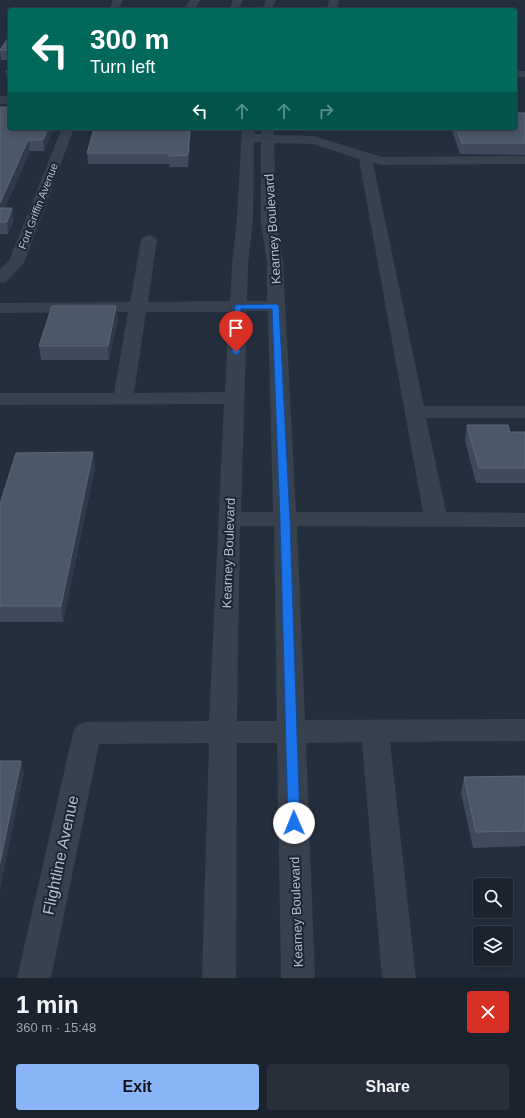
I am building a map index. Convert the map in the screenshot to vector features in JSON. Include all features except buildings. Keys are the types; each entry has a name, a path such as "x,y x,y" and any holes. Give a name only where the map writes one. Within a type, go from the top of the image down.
{"street":[{"name":"Fort Griffin Avenue","path":"0,278 16,263 67,130"},
{"path":"257,133 314,140 365,157 392,161 525,160"},
{"name":"Kearney Boulevard","path":"257,133 269,224 276,262 276,306 292,730 298,978"},
{"name":"Kearney Boulevard","path":"219,978 223,731 229,519 238,307 240,265 245,218 257,133"},
{"path":"365,157 436,520"},
{"path":"123,399 150,240"},
{"path":"0,256 18,256"},
{"path":"0,308 276,306"},
{"path":"0,399 234,398"},
{"path":"416,412 525,412"},
{"path":"229,519 525,520"},
{"path":"375,730 399,978"},
{"path":"223,731 525,730"},
{"name":"Flightline Avenue","path":"34,978 87,733 223,731"}],"route":[{"path":"236,352 238,307 276,306 285,519 294,823"}]}
